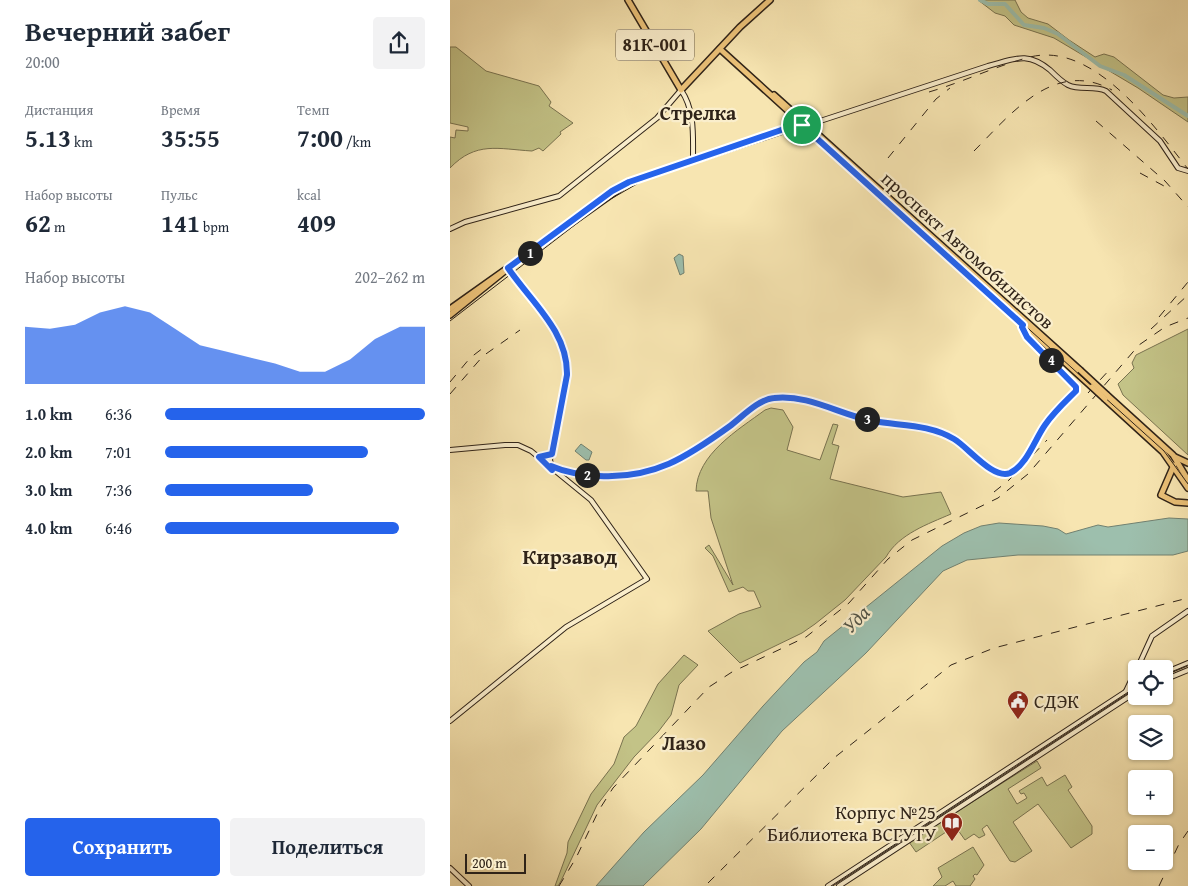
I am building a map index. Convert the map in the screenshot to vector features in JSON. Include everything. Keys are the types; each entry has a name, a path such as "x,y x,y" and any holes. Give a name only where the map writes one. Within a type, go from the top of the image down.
{"main road":[{"name":"81К-001","path":"628,0 681,90"},
{"path":"681,90 747,20 770,0"},
{"name":"проспект Автомобилистов","path":"721,48 1023,325 1079,372"},
{"path":"450,315 508,268 619,187 632,180 693,159 805,125"},
{"name":"проспект Автомобилистов","path":"805,125 1172,456 1182,468 1188,480"},
{"path":"450,308 497,273 508,268"},
{"name":"проспект Автомобилистов","path":"1106,397 1163,452 1174,465 1188,488"},
{"path":"1172,456 1187,462 1182,468"},
{"path":"1174,465 1161,495 1175,502 1188,503"}],"street":[{"path":"805,125 988,66 1017,58 1030,57 1041,63 1067,84 1098,87 1106,91 1160,141 1178,168 1188,171"},
{"path":"450,229 465,222 560,196 657,118 681,90 687,101 692,120 693,159"},
{"path":"508,268 554,329 564,349 567,375 550,460 552,468"},
{"path":"552,468 576,474 632,476 662,468 708,442 768,399 799,398 874,421 940,431 965,447 986,466 1002,474 1012,472 1023,460 1045,425 1076,389 1027,337 1022,327 1023,325"},
{"path":"450,450 518,445 539,457 591,500 648,579 566,627 450,721"},
{"path":"539,457 552,454"},
{"path":"1141,660 1152,636 1188,611"},
{"path":"1173,669 1188,663"},
{"path":"1173,676 1188,670"},
{"path":"828,886 1126,691 1128,687"},
{"path":"839,886 1128,697 1126,691"},
{"path":"1068,729 1072,734"},
{"path":"967,795 970,800"},
{"path":"450,868 469,886"}],"green space":[{"path":"978,0 1015,0 1021,12 1028,18 1048,24 1095,57 1104,54 1114,57 1163,95 1174,98 1188,97 1188,122 1138,88 1054,38 1014,25 1005,16 995,13"},
{"path":"450,47 456,47 486,71 539,86 551,102 549,106 573,123 560,132 561,134 543,151 539,148 532,151 498,148 478,150 460,159 450,168 450,137 455,138 456,130 468,131 468,127 450,123"},
{"path":"1188,329 1188,455 1123,395 1118,384 1134,368 1132,363 1136,355"},
{"path":"771,408 783,410 793,427 787,450 820,460 833,424 838,425 832,444 839,446 830,479 903,497 941,492 951,514 915,531 898,542 845,600 815,624 802,633 740,663 708,631 739,614 761,607 754,591 748,591 743,587 729,592 713,556 705,548 709,545 733,585 711,518 708,491 696,491 698,478 711,454 732,435 765,410"},
{"path":"684,655 698,665 679,685 671,715 634,757 597,805 561,881 558,886 555,886 567,853 568,842 591,794 614,764 624,737 636,726 658,684"},
{"path":"1037,761 1041,768 1008,789 1017,804 1027,798 1024,793 1021,794 1019,791 1042,777 1047,786 1065,775 1072,787 1068,790 1092,826 1092,834 1071,848 1038,804 1013,822 1032,851 1015,862 1010,861 987,825 982,829 985,835 979,838 974,834 965,840 955,826 916,852 909,842"},
{"path":"973,847 984,865 977,875 973,876 975,879 970,886 956,886 953,881 945,886 933,886 942,877 938,868"}],"water":[{"path":"679,254 683,256 684,273 680,275 674,258"},
{"path":"581,444 592,452 589,460 586,460 575,451"},
{"name":"Уда","path":"1169,518 1188,519 1188,551 1173,555 1018,555 967,560 943,571 866,653 782,731 701,829 643,886 596,886 644,832 703,775 763,706 804,662 817,652 824,641 942,546 964,533 981,526 999,523 1043,526 1058,529 1066,534 1098,525 1108,527"}],"waterway":[{"path":"980,0 988,4 1005,4 1024,25 1044,28 1058,34 1100,66 1124,75 1188,116"}],"tram line":[{"path":"450,321 602,204 642,181 806,128 1164,451 1188,484"},
{"path":"1173,671 1188,665"},
{"path":"831,886 1128,692"}],"railway":[{"path":"929,92 1030,57 1054,55 1077,62 1099,74 1120,91 1140,110 1188,169"},
{"path":"974,151 1018,107 1052,86 1071,81 1091,82 1112,90"},
{"path":"888,158 936,99 950,88"},
{"path":"1096,121 1165,181 1188,207"},
{"path":"1140,173 1164,186"},
{"path":"1159,317 1188,282"},
{"path":"1151,329 1188,295"},
{"path":"559,886 576,858 599,810 613,788 709,687 732,672 806,637 849,603 888,559 912,540 998,498 1028,474 1139,345 1165,327 1188,318"},
{"path":"450,394 483,356 520,330"},
{"path":"450,382 470,358 483,348"},
{"path":"1088,393 1112,367"},
{"path":"994,492 1009,480 1047,440"},
{"path":"708,883 834,758 951,665 994,648 1188,598"},
{"path":"1159,886 1179,844 1188,831"}],"place":[{"name":"СДЭК","path":"1018,720"},
{"name":"Корпус №25 Библиотека ВСГУТУ","path":"952,842"}],"district":[{"name":"Стрелка","path":"698,113"},
{"name":"Кирзавод","path":"570,557"},
{"name":"Лазо","path":"684,743"}],"route":[{"path":"802,125 1023,325 1022,327 1027,337 1076,387 1076,391 1056,410 1045,425 1032,449 1018,466 1008,474 996,472 986,466 965,447 940,431 874,421 799,398 768,399 684,457 662,468 646,473 629,476 606,476 576,474 551,466 552,470 539,457 543,458 552,454 567,375 567,362 560,338 508,268 557,234 612,191 629,182 790,127 802,125"}]}
